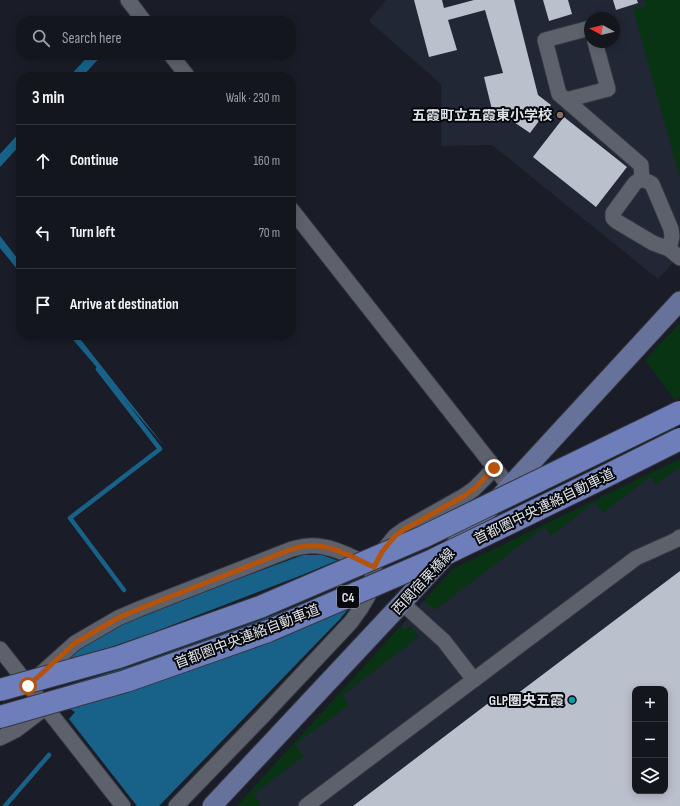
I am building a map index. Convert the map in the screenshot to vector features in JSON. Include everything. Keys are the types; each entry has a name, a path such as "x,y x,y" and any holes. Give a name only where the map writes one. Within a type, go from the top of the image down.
{"highway":[{"name":"首都圏中央連絡自動車道","path":"0,690 119,657 260,607 423,537 680,412"},
{"name":"首都圏中央連絡自動車道","path":"0,717 126,681 268,631 433,560 680,439"}],"main road":[{"name":"西関宿栗橋線","path":"212,806 402,603 680,301"}],"street":[{"path":"128,1 140,16"},
{"path":"584,30 545,40 559,94 641,165 642,180"},
{"path":"566,100 608,89 596,48"},
{"path":"175,60 184,72"},
{"path":"639,180 652,184 672,229 675,254 653,243 613,218 613,213 635,183 639,180"},
{"path":"296,215 509,486"},
{"path":"176,806 351,622 368,596 374,567 382,552 395,536 464,496 474,489 494,468"},
{"path":"306,806 636,558 680,537"},
{"path":"28,686 75,643 118,618 292,549 308,546 325,547 343,553 374,567"},
{"path":"402,603 444,641 474,680"},
{"path":"0,649 123,806"},
{"path":"0,738 16,730 45,708"}],"shaded area":[{"name":"五霞町立五霞東小学校","path":"386,0 680,0 680,255 658,279 492,145 441,146 441,84 369,21"},
{"path":"680,459 680,806 237,806 453,569"}],"green space":[{"path":"644,0 680,0 680,179 633,9 646,6"},
{"path":"680,323 680,397 675,400 645,360"},
{"path":"680,459 680,467 656,485 650,477 603,513 595,502 551,536 544,527 435,610 424,601 453,569"},
{"path":"401,626 405,630 409,626 419,637 343,695 349,705 301,740 296,746 304,756 254,794 261,804 258,806 237,806"}],"water":[{"path":"84,60 97,60 87,72 74,72"},
{"path":"16,136 16,149 0,167 0,154"},
{"path":"0,236 16,257 16,268 0,248"},
{"path":"73,340 81,340 165,447"},
{"path":"303,555 322,555 359,568 363,575 353,603 340,619 159,806 137,806 69,719 75,712 49,696 38,677 73,652 139,615"}],"pier":[{"path":"341,559 361,567 365,576 314,599 256,622 132,666 45,692 36,678 53,663 111,647 154,632"}],"building":[{"path":"414,0 442,0 444,8 474,0 514,0 538,95 551,105 530,133 505,116 494,118 484,77 503,73 485,10 448,20 457,50 429,57"},
{"path":"543,0 568,0 572,14 549,21"},
{"path":"613,0 637,0 638,3 616,10"},
{"path":"564,117 627,167 596,207 533,157"},
{"name":"GLP圏央五霞","path":"680,571 680,806 353,806 499,695 505,703"}],"waterway":[{"path":"98,369 160,449 70,518 124,590"},
{"path":"5,806 49,755"}],"place":[{"name":"五霞町立五霞東小学校","path":"560,115"},
{"name":"GLP圏央五霞","path":"572,700"}],"route":[{"path":"28,686 75,643 118,618 292,549 308,546 325,547 343,553 374,567 382,552 395,536 464,496 474,489 494,468"}]}
